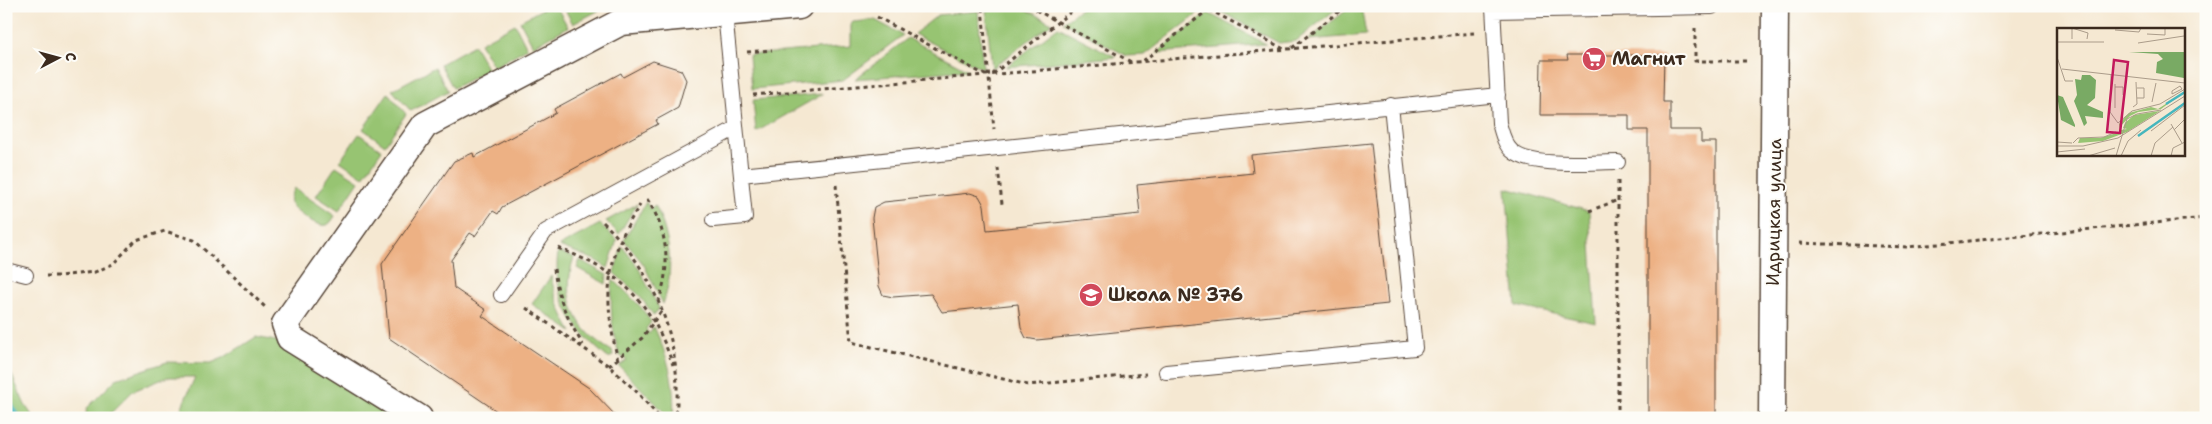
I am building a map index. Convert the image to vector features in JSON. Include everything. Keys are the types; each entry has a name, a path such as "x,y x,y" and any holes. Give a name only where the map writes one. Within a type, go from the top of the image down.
{"street":[{"path":"419,418 288,331 425,125 622,22 799,6"},
{"name":"Идрицкая улица","path":"1772,418 1776,6"}],"lane":[{"path":"1618,162 1541,162 1524,159 1511,151 1504,140 1499,123 1493,9 1712,7"},
{"path":"713,220 745,217 725,13"},
{"path":"741,174 1498,95"},
{"path":"1166,372 1415,348 1391,105"},
{"path":"501,295 546,231 736,128"},
{"path":"6,270 26,275"}],"path":[{"path":"1029,6 1131,62"},
{"path":"989,74 1078,6"},
{"path":"1202,6 1284,49"},
{"path":"1143,61 1213,6"},
{"path":"1291,48 1346,6"},
{"path":"982,8 1002,204"},
{"path":"878,17 989,74"},
{"path":"750,95 1482,32"},
{"path":"746,52 772,50"},
{"path":"834,165 851,342 1028,385 1166,372"},
{"path":"618,360 609,325 608,289 610,273 620,240 646,196 657,213 664,235 667,256 666,280 659,300"},
{"path":"1589,211 1618,200"},
{"path":"1794,243 1907,248 2206,218"},
{"path":"601,220 620,240 641,267 663,310 671,339 676,373 676,418"},
{"path":"26,275 59,276 95,272 113,264 136,240 165,231 194,240 288,331"},
{"path":"555,247 595,264 626,286 655,322 663,337 676,373"},
{"path":"554,269 558,296 564,314 585,348"},
{"path":"526,308 609,366 635,390 660,418"},
{"path":"609,366 642,338 663,310"}],"green space":[{"path":"548,6 556,6 568,27 533,46 520,21"},
{"path":"563,6 607,6 573,24"},
{"path":"1084,6 1195,6 1203,10 1145,55 1127,56 1063,22"},
{"path":"1219,6 1340,6 1296,41 1279,43 1216,9"},
{"path":"1352,6 1361,6 1366,35 1308,40"},
{"path":"1022,7 1052,23 992,68 986,10"},
{"path":"978,11 983,69 914,34 938,15"},
{"path":"1208,13 1266,44 1157,53"},
{"path":"875,20 903,35 843,80 752,89 749,55 851,46 851,24 853,22"},
{"path":"515,24 527,48 494,67 480,43"},
{"path":"1058,27 1116,57 1006,67"},
{"path":"908,38 968,70 855,79"},
{"path":"474,45 488,70 453,88 440,64"},
{"path":"435,67 448,91 411,111 392,90"},
{"path":"388,93 406,114 385,145 363,129"},
{"path":"823,94 756,132 753,100"},
{"path":"359,134 382,150 363,177 340,161"},
{"path":"336,166 359,181 339,211 316,196"},
{"path":"294,188 335,216 331,222 327,225 318,224 296,210 290,203 290,197"},
{"path":"1506,188 1589,211 1596,323 1516,306"},
{"path":"646,202 650,209 655,205 664,228 669,253 669,279 663,304 644,265 624,240"},
{"path":"637,204 619,234 606,221"},
{"path":"600,224 617,240 608,268 595,260 559,246"},
{"path":"622,246 638,267 659,308 654,316 639,295 614,273"},
{"path":"558,252 574,257 569,286 574,312 580,323 599,343 612,351 613,356 608,358 596,347 585,336 568,312 558,284"},
{"path":"580,260 607,275 606,284 577,268"},
{"path":"551,276 559,305 572,332 532,304"},
{"path":"613,279 641,307 651,322 646,329 649,334 654,327 659,338 672,382 673,418 670,418 619,366 627,360 619,355 615,336 611,308"},
{"path":"256,337 285,343 397,418 177,418 195,377 168,377 133,391 106,418 85,418 87,408 116,379 167,362 211,363 223,358"},
{"path":"6,362 25,405 34,418 6,418"}],"building":[{"path":"1567,55 1664,55 1663,102 1670,102 1670,130 1701,130 1701,142 1716,142 1716,418 1648,418 1648,130 1629,130 1629,115 1540,115 1541,60 1568,60"},
{"path":"653,61 681,70 686,80 678,108 656,120 658,124 502,207 498,214 493,211 475,236 470,233 451,260 454,288 486,310 482,316 589,388 618,418 507,418 389,338 382,264 454,161 473,153 474,157 556,113 554,109 621,73 623,77"},
{"path":"1371,143 1388,304 1037,340 1026,338 1021,328 1018,304 942,312 931,294 893,297 883,295 879,286 872,218 874,207 884,202 970,193 979,196 984,205 987,230 1140,214 1137,185 1253,173 1251,155"}],"waterway":[{"path":"6,398 16,418"}],"place":[{"name":"Магнит","path":"1594,59"},
{"name":"Школа № 376","path":"1091,295"}]}
